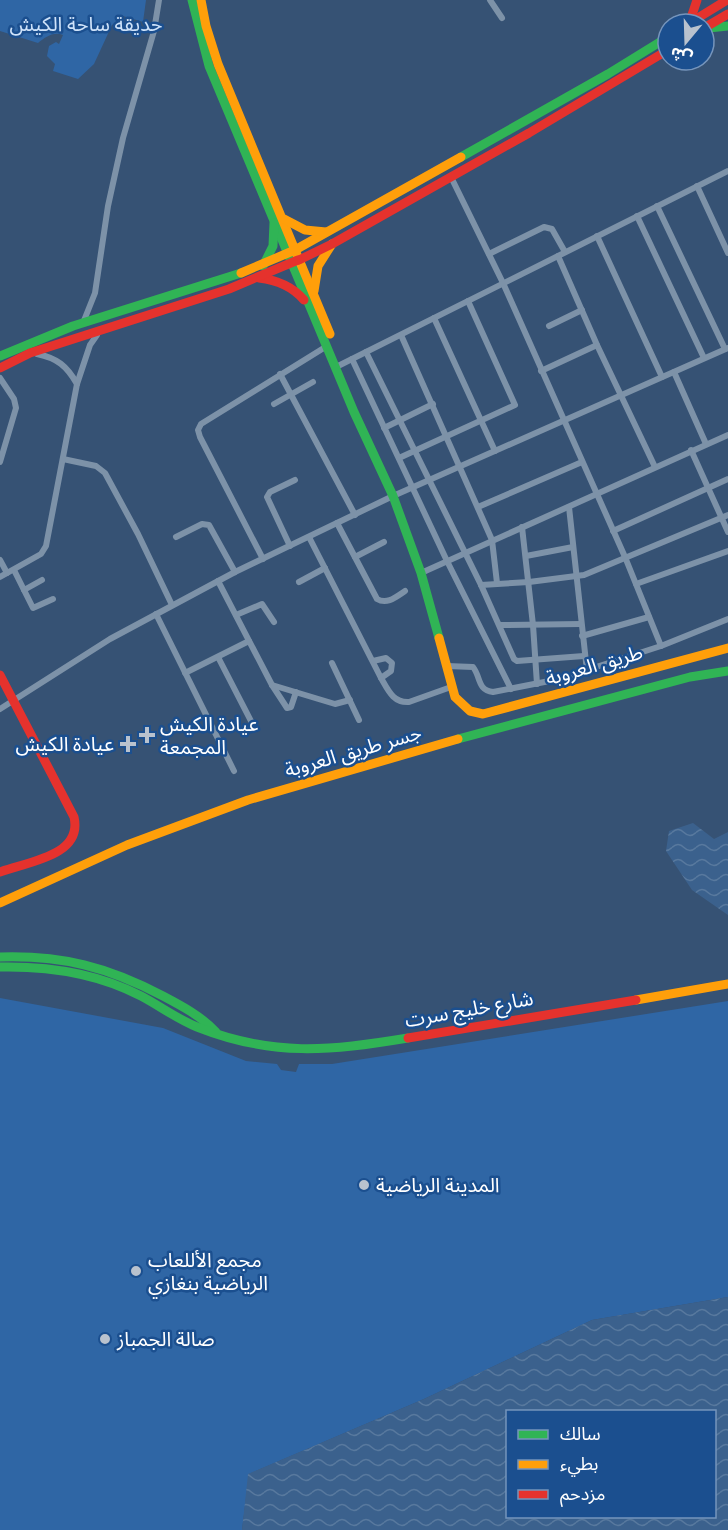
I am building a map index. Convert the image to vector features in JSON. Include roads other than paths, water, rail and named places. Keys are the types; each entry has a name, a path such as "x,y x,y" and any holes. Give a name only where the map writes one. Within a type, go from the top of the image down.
{"main road":[{"path":"192,0 209,66 314,296 363,428 393,496 421,573 451,687"},
{"path":"201,0 206,26 218,64 278,220 273,246 263,266"},
{"path":"0,368 30,353 258,278 332,231 656,44"},
{"path":"0,356 42,337 204,287 332,244 529,133 656,57"},
{"path":"278,220 314,232 332,231"},
{"path":"314,296 318,266 332,244"},
{"path":"294,256 308,306 339,366"},
{"path":"258,278 283,283 300,295 308,306"},
{"name":"طريق العروبة","path":"451,687 455,697 470,711 490,713 728,648"},
{"name":"جسر طريق العروبة","path":"0,903 127,845 248,800 529,720 690,677 728,671"},
{"path":"0,675 76,824 73,838 64,849 0,872"},
{"name":"شارع خليج سرت","path":"0,957 56,958 102,967 147,987 203,1018 216,1032"},
{"name":"شارع خليج سرت","path":"0,967 38,967 84,974 126,989 192,1024 293,1050 341,1048 728,984"}],"street":[{"path":"82,325 94,293 108,206 123,138 154,31 159,0"},
{"path":"499,0 491,2 502,18"},
{"path":"339,366 728,171"},
{"path":"451,177 503,283 625,557 661,646"},
{"path":"697,186 728,253"},
{"path":"0,709 110,639 235,572 412,487 726,349 657,206"},
{"path":"637,216 704,358"},
{"path":"489,254 544,227 552,229 565,252"},
{"path":"597,236 662,377"},
{"path":"558,256 655,467"},
{"path":"399,458 515,405 468,301"},
{"path":"549,326 582,310"},
{"path":"434,318 495,451"},
{"path":"0,577 41,554 46,546 77,384 90,345 101,330"},
{"path":"401,334 492,540 497,583"},
{"path":"541,370 597,345"},
{"path":"263,559 198,430 201,424 327,346"},
{"path":"366,352 481,585 515,660 584,656"},
{"path":"30,353 53,358 61,363 68,369 77,384"},
{"path":"352,359 510,689"},
{"path":"674,372 706,444"},
{"path":"280,374 355,515"},
{"path":"0,378 14,399 16,408 0,462"},
{"path":"274,404 313,382"},
{"path":"384,428 433,404"},
{"path":"421,573 728,435"},
{"path":"691,450 708,488 725,516 728,532"},
{"path":"63,459 96,466 105,473 138,534 172,605"},
{"path":"478,507 582,462"},
{"path":"613,531 728,479"},
{"path":"290,546 267,497 270,492 295,480"},
{"path":"569,507 587,671"},
{"path":"481,585 575,577 725,516"},
{"path":"337,523 376,599 388,601 405,591"},
{"path":"176,537 202,524 208,525 235,572"},
{"path":"522,527 537,684"},
{"path":"309,537 392,696 402,702 451,687"},
{"path":"355,557 384,542"},
{"path":"526,556 573,547"},
{"path":"636,584 728,551"},
{"path":"0,560 7,573"},
{"path":"299,582 325,568"},
{"path":"14,570 33,608 53,599"},
{"path":"24,590 42,580"},
{"path":"218,581 287,708 291,707 296,692"},
{"path":"236,615 262,604 274,622"},
{"path":"156,614 234,771"},
{"path":"582,636 649,617"},
{"path":"446,666 473,667 481,687 493,692 575,676 661,646 728,619"},
{"path":"500,625 581,624"},
{"path":"185,673 249,641"},
{"path":"218,657 254,727"},
{"path":"373,661 386,658 392,663 391,671 381,678"},
{"path":"332,663 359,720"},
{"path":"272,684 335,704 350,700"}],"water":[{"path":"693,823 714,839 728,832 728,915 692,890 666,851 669,831"},
{"path":"728,1297 728,1530 242,1530 248,1474 424,1399 592,1320"}],"place":[{"name":"عيادة الكيش المجمعة","path":"147,735"},
{"name":"عيادة الكيش","path":"128,744"},
{"name":"المدينة الرياضية","path":"364,1185"},
{"name":"مجمع الأللعاب الرياضية بنغازي","path":"136,1271"},
{"name":"صالة الجمباز","path":"105,1339"}],"park label":[{"name":"حديقة ساحة الكيش","path":"86,24"}]}
